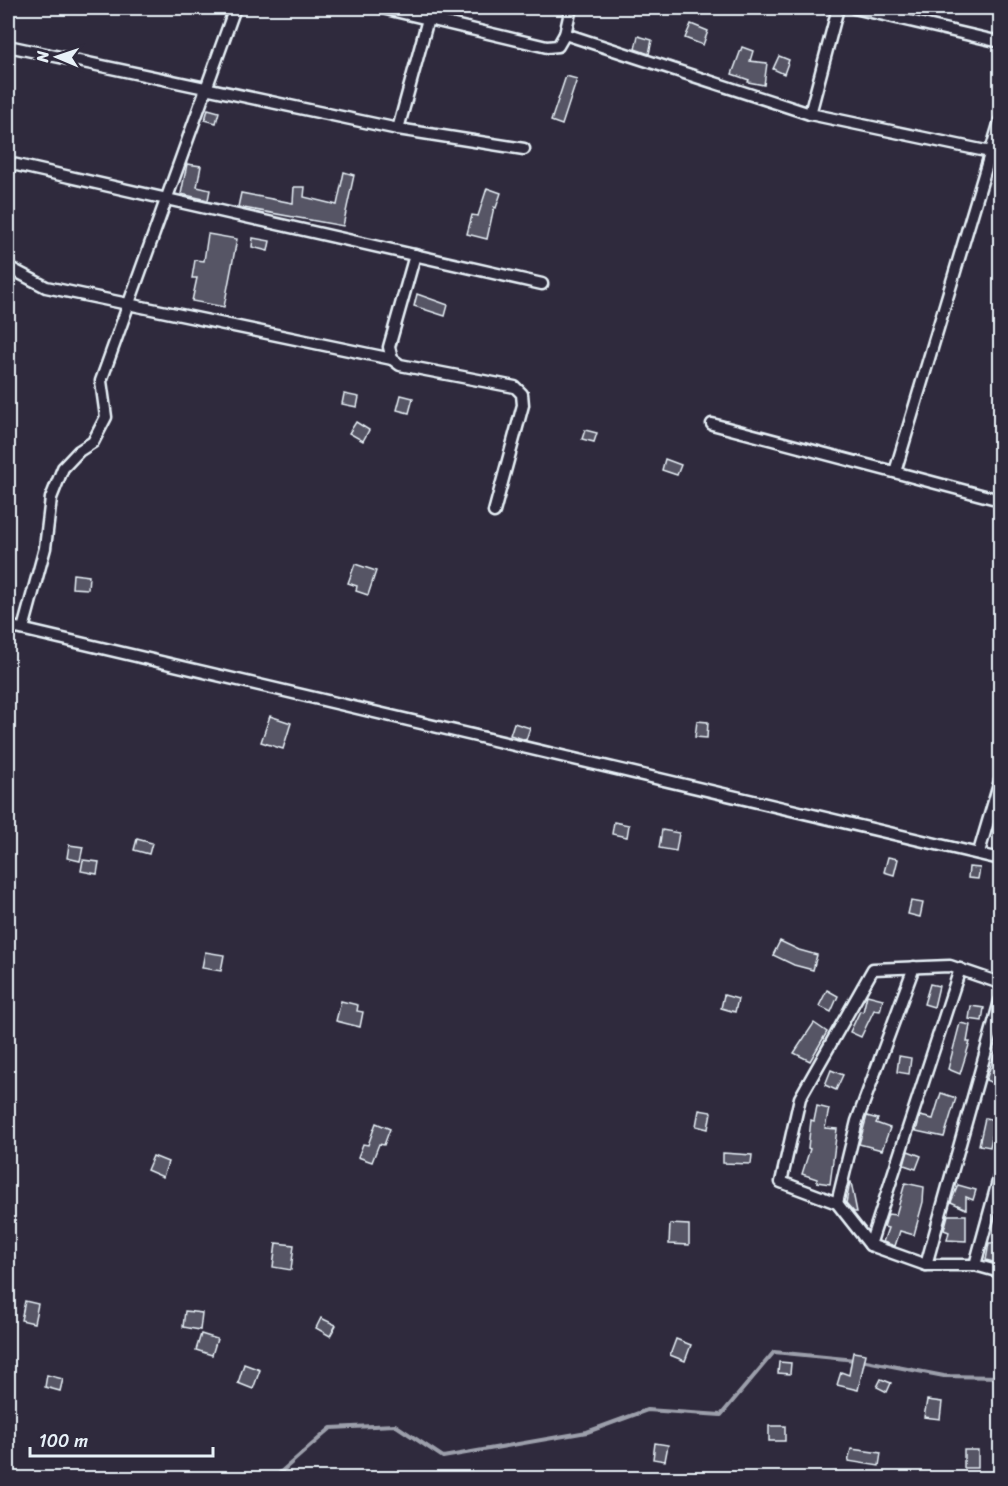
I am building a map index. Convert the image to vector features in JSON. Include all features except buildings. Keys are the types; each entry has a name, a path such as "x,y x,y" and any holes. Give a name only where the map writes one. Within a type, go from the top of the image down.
{"street":[{"path":"23,629 45,548 51,498 63,468 79,451 93,442 106,417 101,381 235,8"},
{"path":"382,8 429,13 547,47 558,46 565,34 571,8"},
{"path":"810,114 838,8"},
{"path":"854,8 1000,42"},
{"path":"398,129 429,13"},
{"path":"565,34 810,114 996,153"},
{"path":"8,46 398,129 524,149"},
{"path":"895,472 996,153 1000,121"},
{"path":"8,163 543,284"},
{"path":"392,358 389,346 415,255"},
{"path":"8,267 46,288 392,358 400,365 515,387 522,394 523,405 494,512"},
{"path":"712,424 1000,500"},
{"path":"8,626 979,852 1000,859"},
{"path":"979,852 1000,781"},
{"path":"1000,983 950,966 873,969 800,1098 781,1182 837,1203 870,1245 926,1265 975,1265 1000,1272"},
{"path":"837,1203 856,1121 914,967"},
{"path":"870,1245 960,969"},
{"path":"926,1265 1000,1001"},
{"path":"975,1265 1000,1174"}],"waterway":[{"path":"274,1478 331,1428 395,1425 443,1457 587,1432 647,1410 721,1415 774,1352 866,1361 944,1376 1000,1377"}]}
